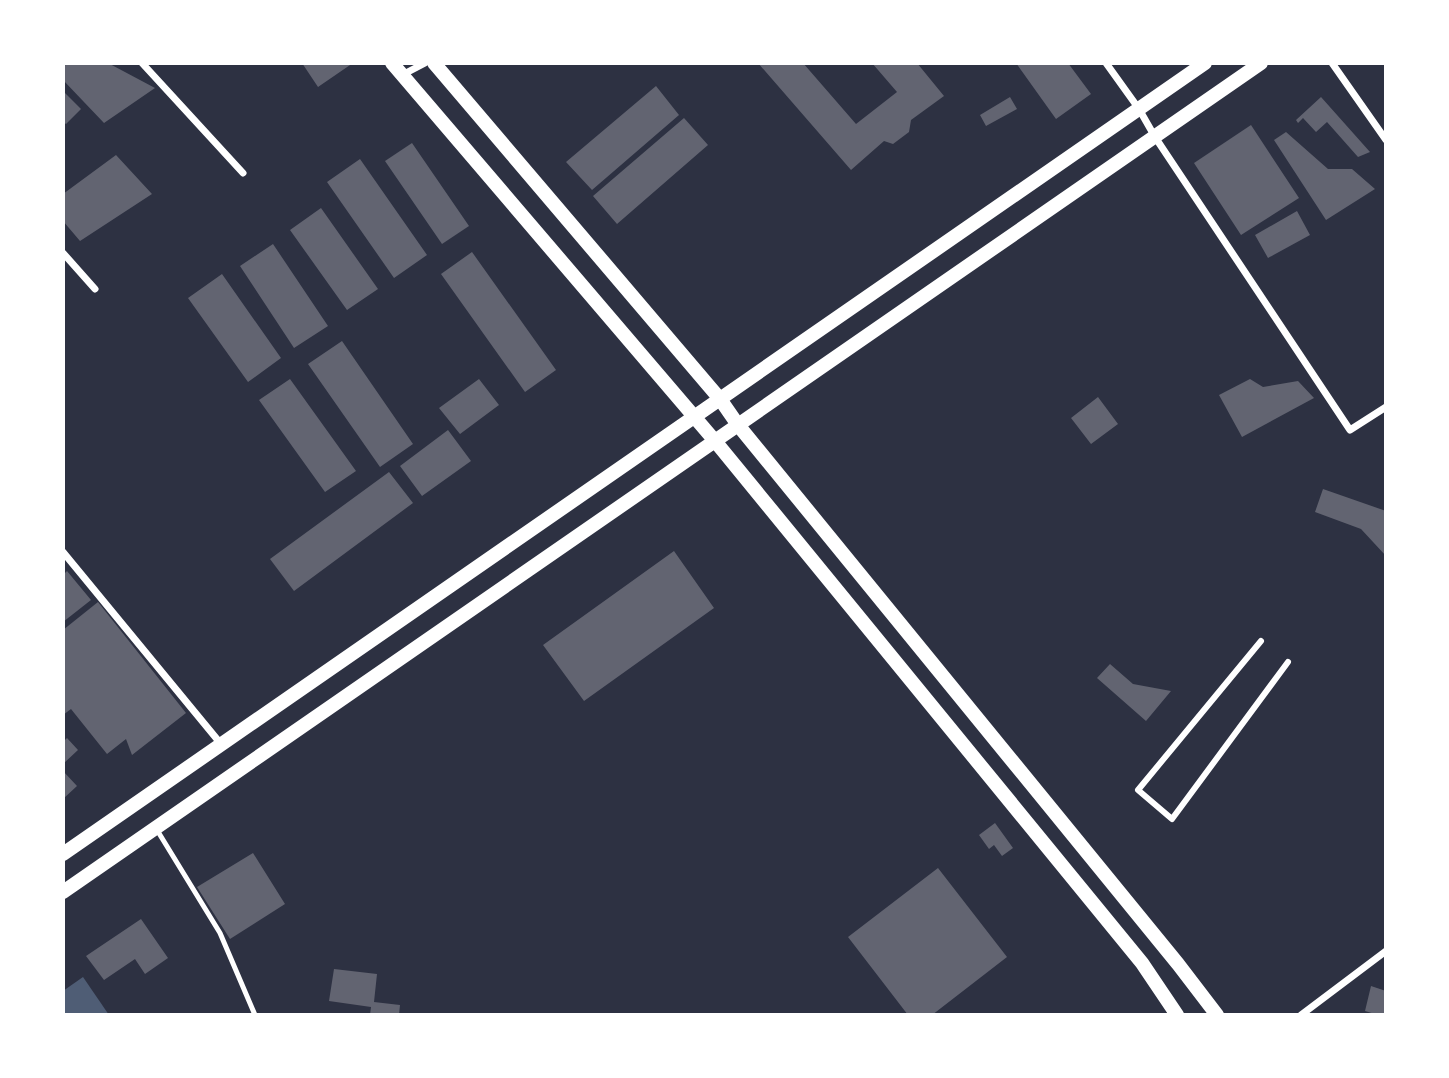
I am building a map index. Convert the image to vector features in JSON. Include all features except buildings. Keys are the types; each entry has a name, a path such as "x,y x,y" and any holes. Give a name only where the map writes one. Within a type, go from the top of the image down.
{"main road":[{"path":"392,63 715,441 1133,952 1177,1015"},
{"path":"434,63 720,399 738,425 1170,953 1217,1015"},
{"path":"65,850 1205,63"},
{"path":"63,892 1261,63"}],"street":[{"path":"142,63 243,173"},
{"path":"402,75 425,63"},
{"path":"1106,63 1350,430 1386,407"},
{"path":"1332,63 1386,141"},
{"path":"63,253 95,289"},
{"path":"63,552 221,744"},
{"path":"1261,641 1138,790 1172,819 1288,662"},
{"path":"1301,1015 1386,951"}],"lane":[{"path":"156,828 220,933 255,1015"}],"water":[{"path":"83,977 109,1015 63,1015 63,991"}]}
